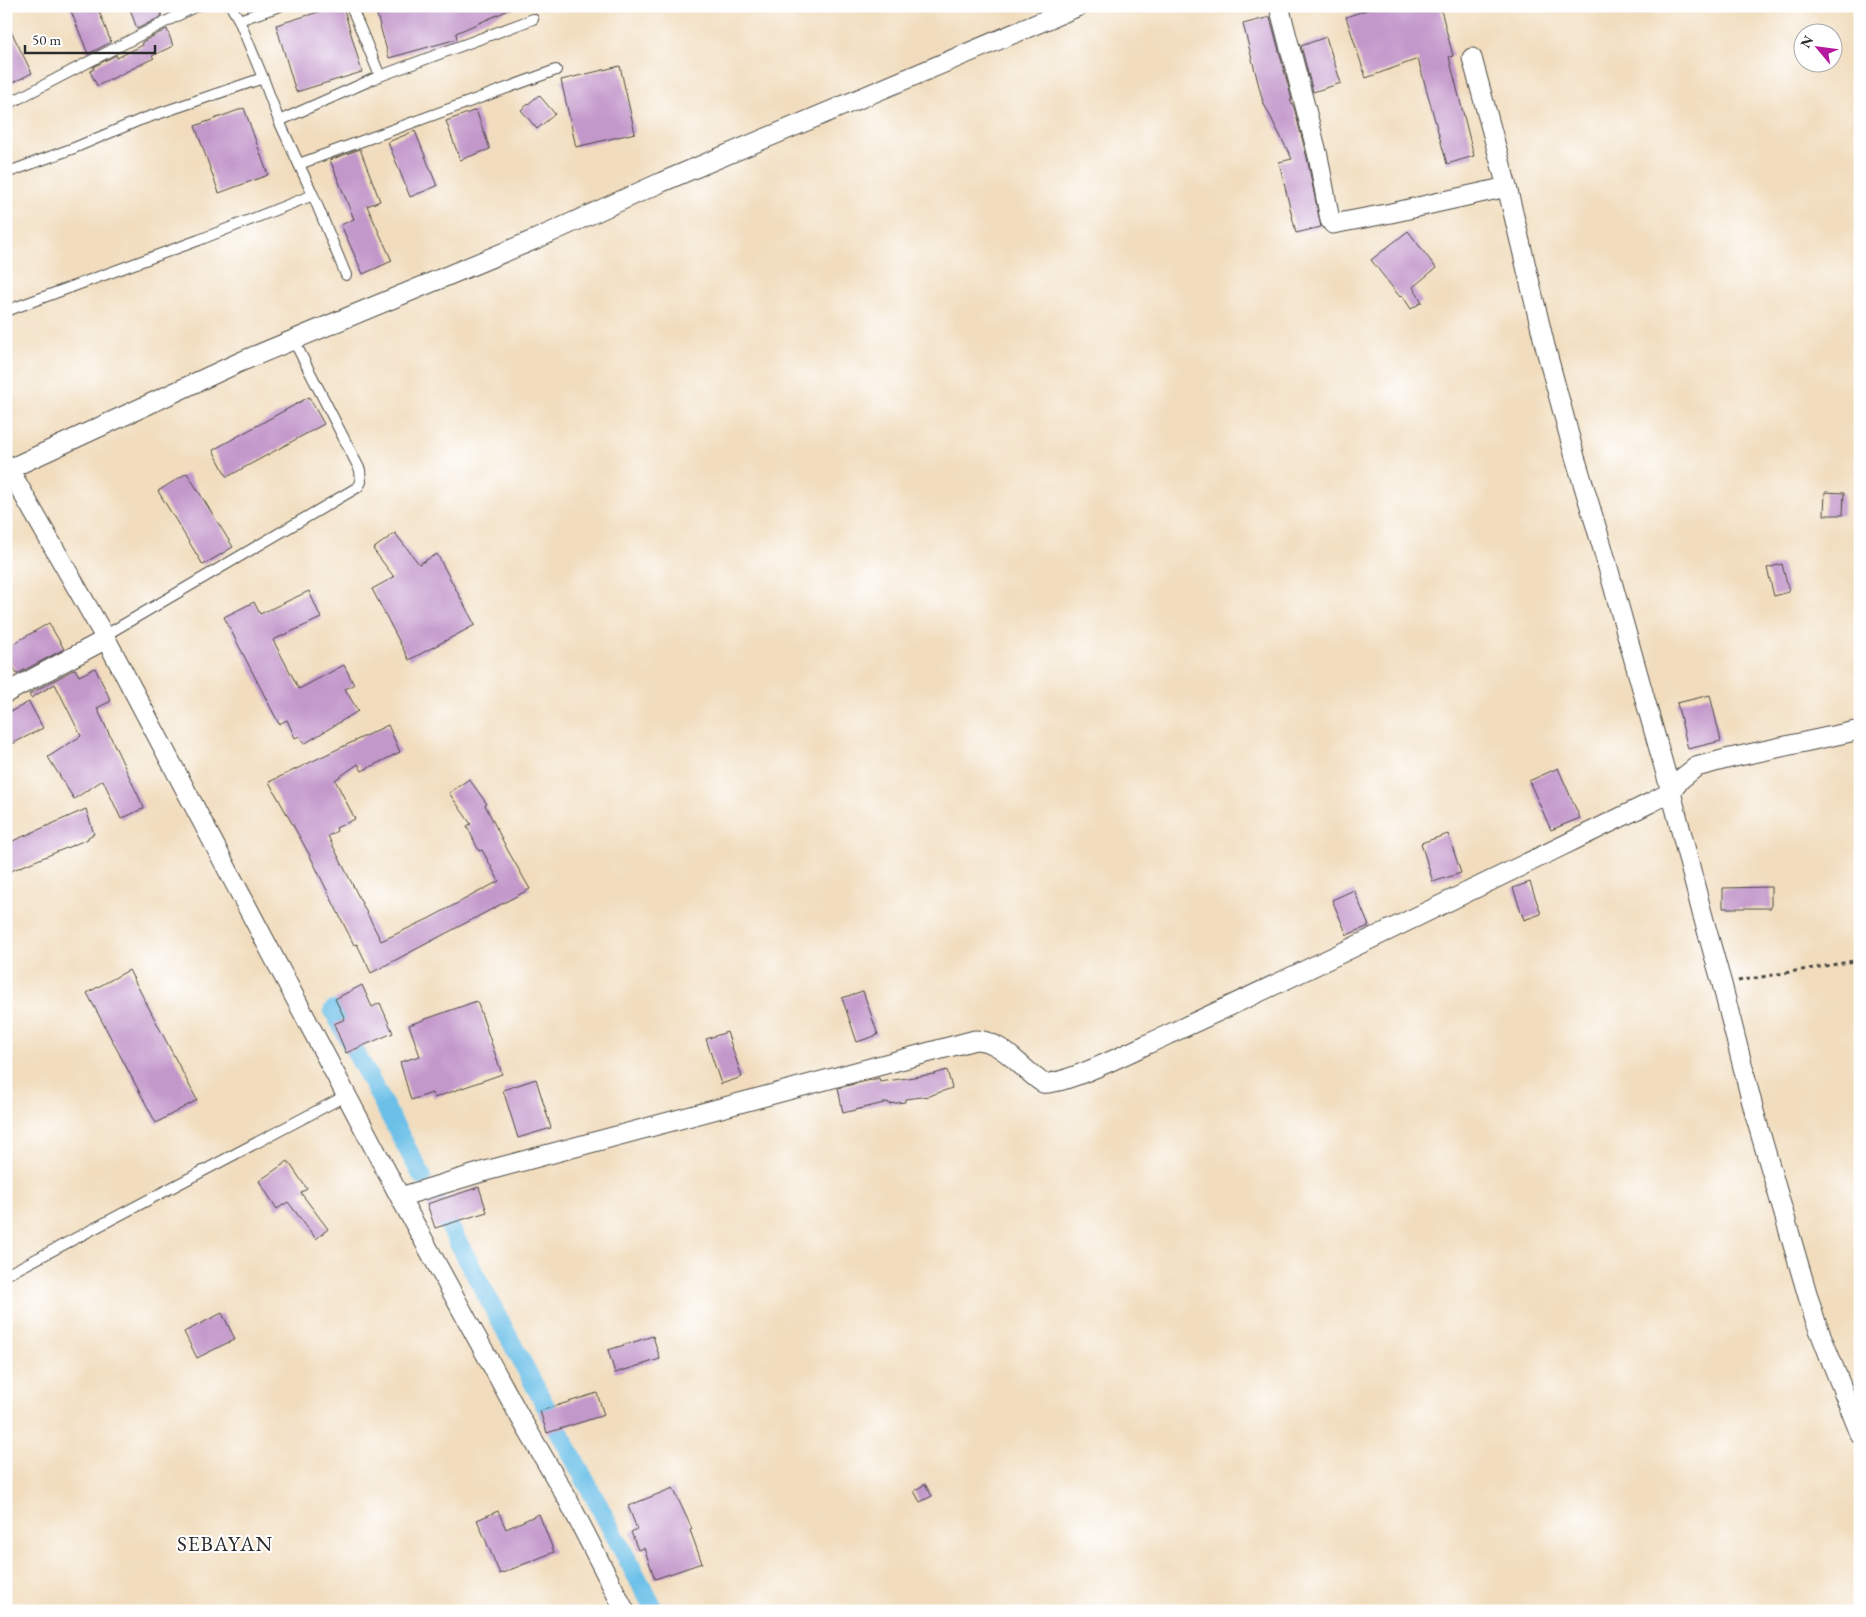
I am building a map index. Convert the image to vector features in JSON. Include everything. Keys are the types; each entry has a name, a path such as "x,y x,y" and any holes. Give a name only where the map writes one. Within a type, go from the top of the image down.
{"street":[{"path":"625,1611 567,1498 520,1417 400,1197 105,638 8,466 293,339 536,239 662,182 1079,6"},
{"path":"1279,6 1318,156 1329,215 1333,224 1507,187"},
{"path":"1472,58 1507,187 1545,346 1572,448 1602,546 1671,792 1755,1115 1814,1318 1860,1434"},
{"path":"6,693 105,638"},
{"path":"400,1197 482,1172 975,1040 989,1042 1005,1052 1043,1083 1058,1082 1096,1067 1256,994 1671,792 1681,779 1696,768 1730,758 1860,730"}],"lane":[{"path":"6,105 196,6"},
{"path":"231,6 239,20 279,121 313,195 346,275"},
{"path":"239,20 280,6"},
{"path":"351,6 380,76"},
{"path":"279,121 380,76 533,19"},
{"path":"299,164 556,70"},
{"path":"6,173 74,148 140,120 262,78"},
{"path":"6,311 313,195"},
{"path":"105,638 358,487 361,482 360,470 293,339"},
{"path":"6,1275 347,1095"}],"path":[{"path":"1722,984 1860,960"}],"building":[{"path":"69,6 97,6 111,42 88,54"},
{"path":"129,6 158,6 162,16 137,29"},
{"path":"343,6 362,72 296,92 276,25"},
{"path":"408,6 518,6 456,33 457,39 389,58 377,15"},
{"path":"1378,6 1440,6 1453,56 1449,57 1474,156 1447,164 1418,59 1366,78 1346,17"},
{"path":"1270,17 1292,100 1290,100 1294,107 1307,158 1321,227 1296,233 1279,162 1292,159 1263,102 1243,24"},
{"path":"6,21 32,73 6,86"},
{"path":"167,29 173,46 152,56 154,58 97,86 90,71 94,69 93,67 116,55 117,58 143,45 142,42"},
{"path":"1326,37 1341,83 1313,92 1301,46"},
{"path":"620,66 635,133 576,147 561,80"},
{"path":"539,95 555,114 537,129 521,110"},
{"path":"244,108 268,175 219,193 195,126"},
{"path":"476,110 490,149 460,160 446,121"},
{"path":"415,131 437,186 410,197 388,142"},
{"path":"360,149 380,201 367,206 392,261 363,274 341,225 354,219 330,160"},
{"path":"1408,231 1436,268 1413,287 1422,302 1411,309 1402,295 1400,297 1371,260"},
{"path":"309,397 324,424 227,477 213,450"},
{"path":"187,473 233,547 203,565 158,491"},
{"path":"1825,492 1844,493 1843,515 1824,515"},
{"path":"395,533 419,564 437,554 475,625 409,660 372,589 394,577 373,549"},
{"path":"1782,564 1789,592 1774,596 1767,568"},
{"path":"309,591 321,618 273,640 299,689 344,665 354,685 345,689 358,711 304,744 299,736 295,738 287,720 279,724 224,617 254,602 260,614"},
{"path":"49,623 64,649 17,674 6,654 6,648"},
{"path":"95,668 111,701 97,708 144,808 121,819 103,780 74,799 48,757 81,736 55,684 31,698 29,694 75,669 79,676"},
{"path":"1710,695 1721,741 1688,749 1677,703"},
{"path":"29,702 43,728 6,747 6,714"},
{"path":"388,725 400,752 362,771 358,764 335,780 355,819 336,828 337,831 328,836 381,941 428,919 499,881 482,850 479,851 467,826 471,824 449,793 469,779 487,804 485,805 507,849 530,889 371,973 357,944 354,945 309,854 269,782"},
{"path":"1558,768 1580,818 1551,830 1529,781"},
{"path":"86,809 94,834 88,837 88,839 6,873 6,844"},
{"path":"1448,834 1461,873 1433,882 1421,843"},
{"path":"1530,882 1541,914 1524,920 1513,888"},
{"path":"1771,887 1771,908 1723,908 1723,888"},
{"path":"1354,890 1369,926 1347,935 1332,900"},
{"path":"129,970 197,1100 156,1123 87,993"},
{"path":"362,985 372,1007 380,1003 393,1033 346,1053 334,1024 345,1019 335,999"},
{"path":"863,991 878,1035 857,1042 842,998"},
{"path":"477,1001 502,1074 434,1098 432,1093 411,1100 400,1062 420,1056 409,1025"},
{"path":"727,1032 742,1077 721,1084 706,1039"},
{"path":"947,1070 952,1088 929,1096 905,1099 905,1102 889,1104 888,1102 843,1113 838,1088 879,1078 880,1082 934,1074"},
{"path":"536,1079 551,1128 518,1138 503,1090"},
{"path":"288,1161 307,1189 301,1193 328,1229 316,1239 288,1202 277,1209 259,1181"},
{"path":"479,1187 487,1212 435,1228 427,1204"},
{"path":"222,1313 235,1339 197,1358 184,1332"},
{"path":"653,1336 660,1359 615,1373 608,1350"},
{"path":"597,1393 604,1415 547,1433 540,1411"},
{"path":"925,1484 932,1496 920,1502 914,1491"},
{"path":"673,1488 692,1529 690,1530 702,1563 655,1579 644,1548 638,1550 631,1532 637,1529 628,1506"},
{"path":"498,1511 506,1529 539,1514 554,1552 500,1574 477,1520"}],"waterway":[{"path":"333,1010 422,1176"},
{"path":"436,1201 655,1611"}],"district":[{"name":"SEBAYAN","path":"225,1544"}]}
